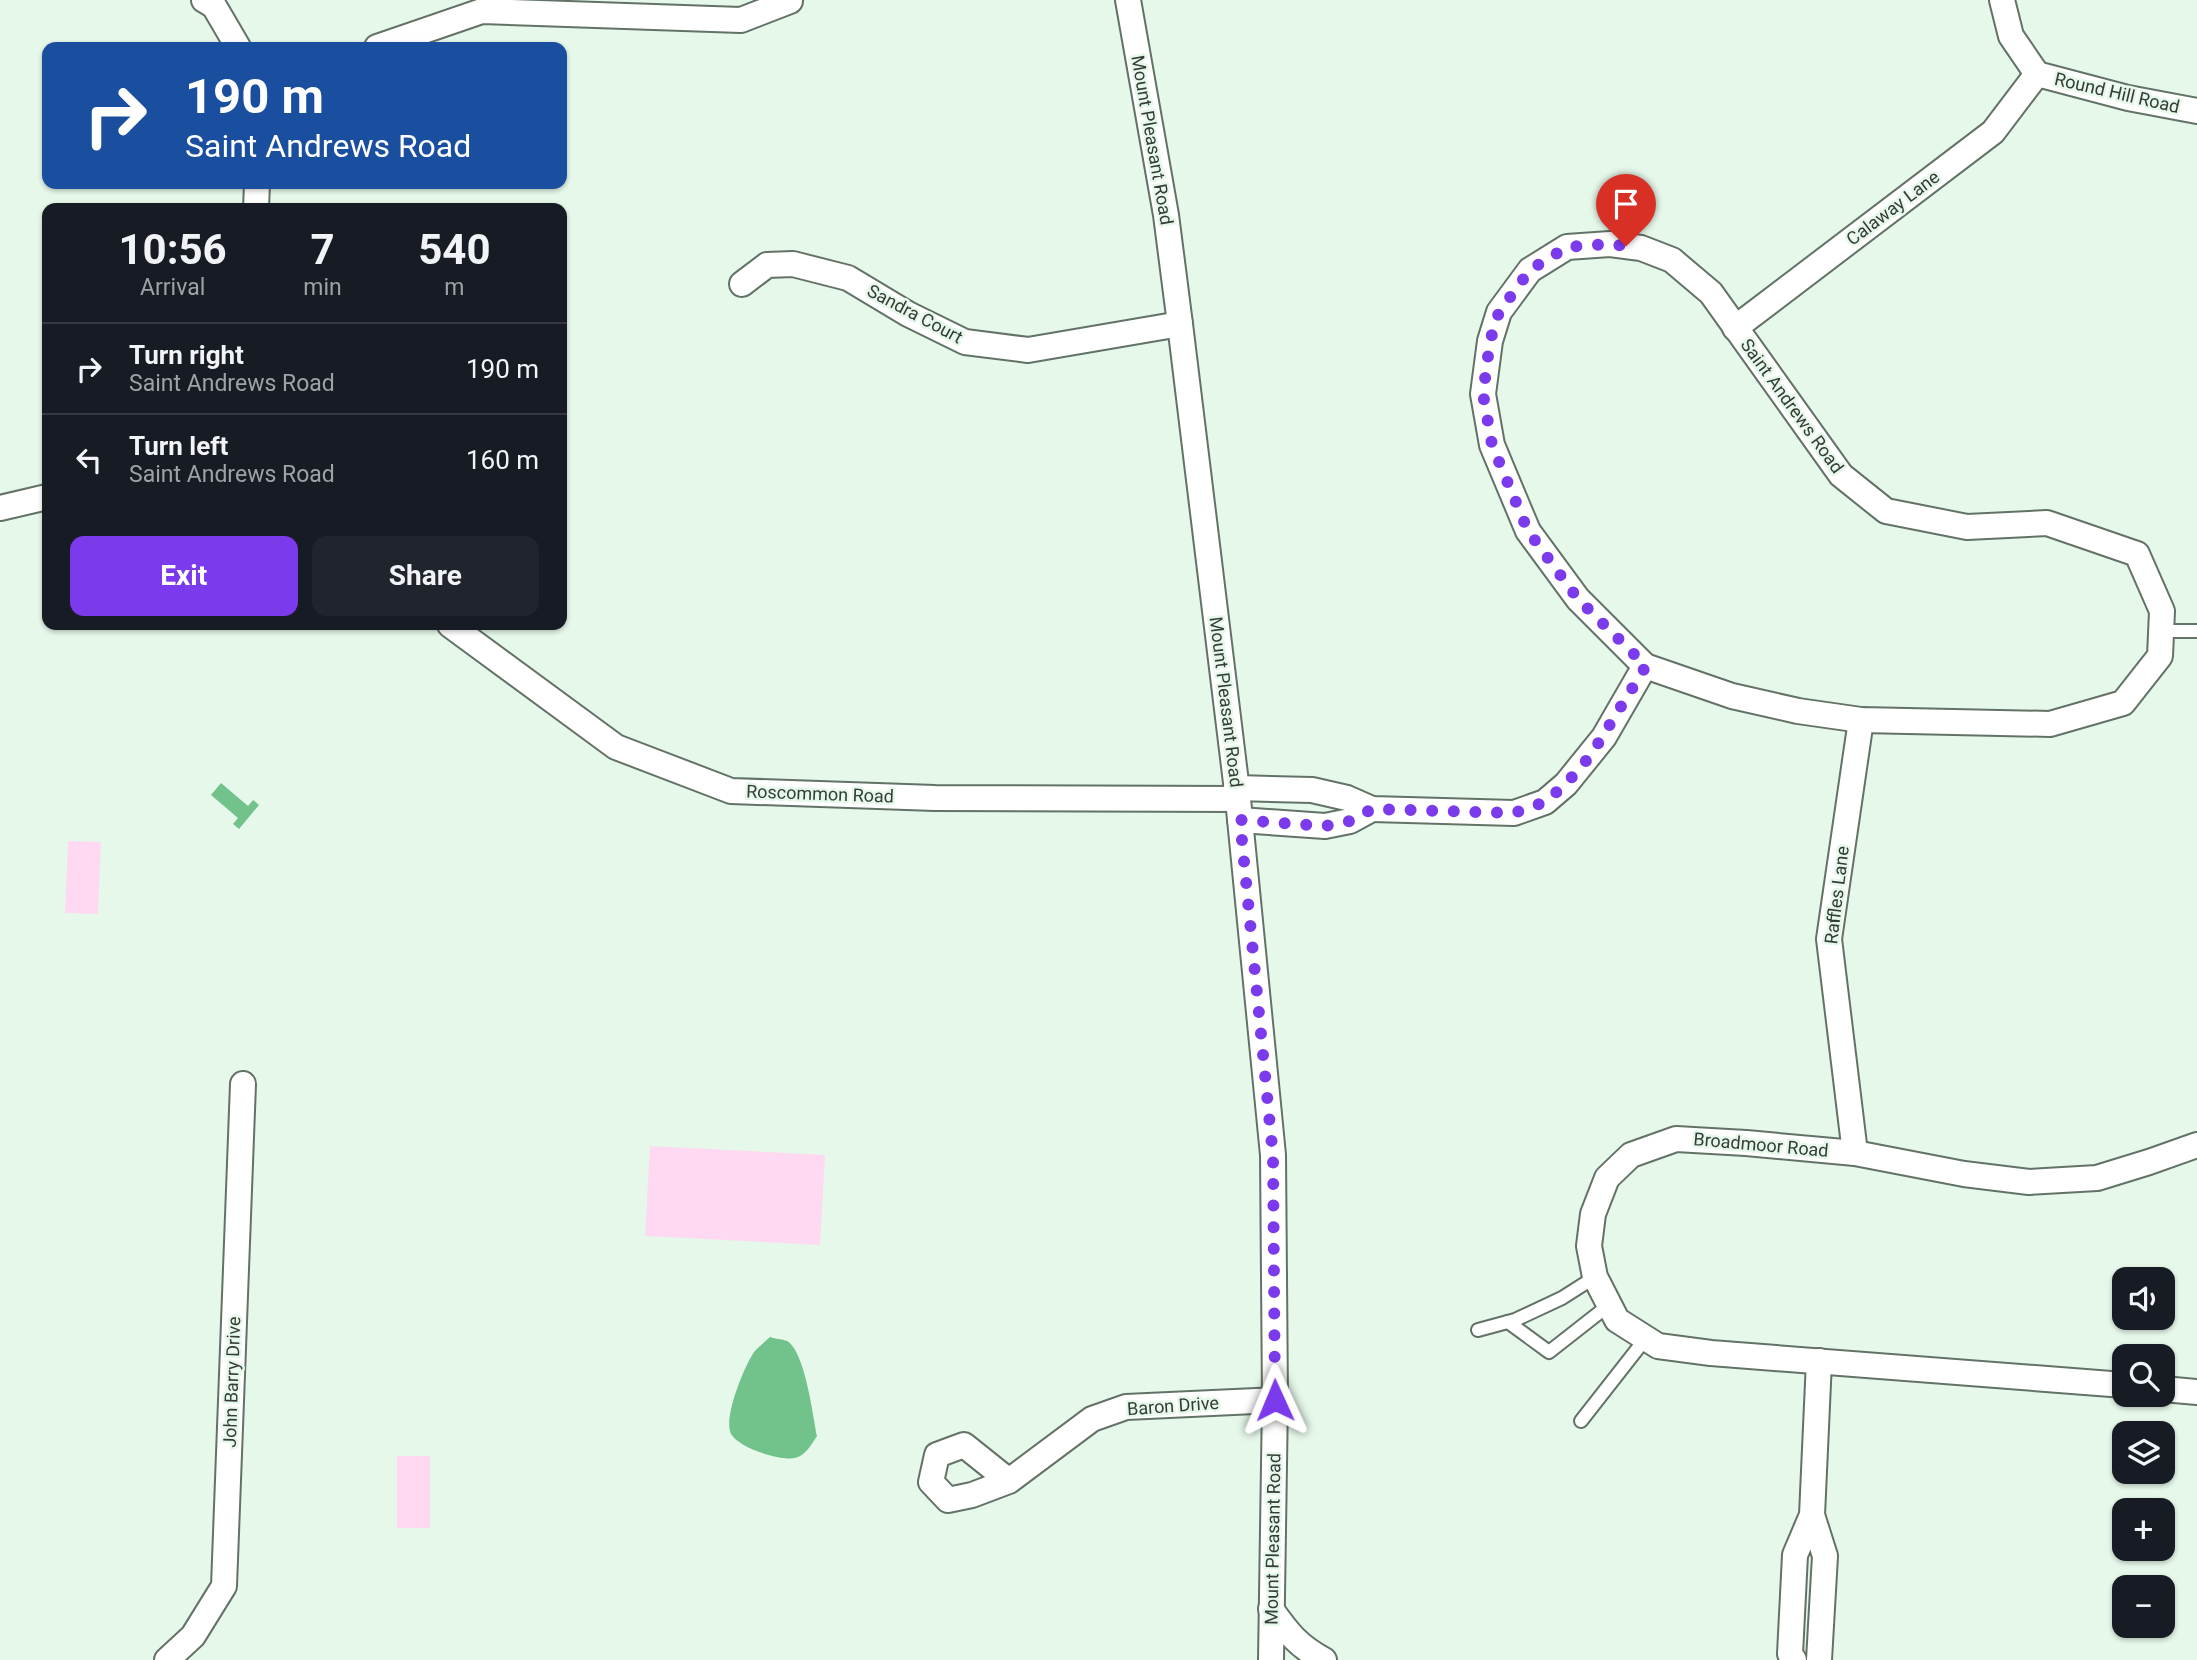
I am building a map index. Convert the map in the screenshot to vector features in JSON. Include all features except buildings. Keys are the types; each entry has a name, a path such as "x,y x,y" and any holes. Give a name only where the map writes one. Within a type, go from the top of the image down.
{"street":[{"path":"204,0 214,6 235,42"},
{"name":"Mount Pleasant Road","path":"1128,0 1166,215 1180,324 1238,802 1273,1156 1275,1400 1271,1660"},
{"name":"Round Hill Road","path":"2002,0 2011,36 2037,74 2127,98 2197,111"},
{"path":"391,42 482,10 741,20 790,1"},
{"name":"Calaway Lane","path":"1735,328 1993,132 2037,74"},
{"name":"Saint Andrews Road","path":"1610,244 1642,248 1672,260 1710,293 1841,475 1886,511 1967,527 2048,523 2137,554 2162,611 2161,631 2160,656 2123,702 2050,724 1861,720 1798,711 1732,696 1646,666 1578,599 1528,531 1492,445 1483,394 1490,341 1499,312 1530,270 1567,247 1610,244"},
{"name":"Sandra Court","path":"742,284 767,265 793,264 848,278 908,314 965,342 1028,350 1180,324"},
{"path":"0,508 42,498"},
{"name":"Roscommon Road","path":"457,630 616,747 732,790 935,798 1238,802"},
{"path":"1238,802 1312,790 1347,798 1372,809 1514,813 1545,802 1566,784 1591,755 1646,666"},
{"name":"Raffles Lane","path":"1855,1153 1829,939 1861,720"},
{"path":"1238,802 1325,826 1350,821 1372,809"},
{"name":"John Barry Drive","path":"167,1660 193,1636 224,1586 243,1084"},
{"name":"Broadmoor Road","path":"2112,1384 1711,1353 1658,1346 1617,1320 1595,1277 1589,1246 1593,1214 1607,1178 1631,1155 1676,1139 1855,1153 1964,1174 2029,1182 2097,1178 2197,1145"},
{"path":"1819,1361 1812,1514 1825,1556 1819,1660"},
{"path":"2175,1390 2197,1392"},
{"name":"Baron Drive","path":"1009,1481 1092,1419 1126,1407 1275,1400"},
{"path":"1794,1660 1790,1654 1795,1555 1812,1514"},
{"path":"1272,1609 1295,1641 1324,1660"}],"lane":[{"path":"2161,631 2197,631"},
{"path":"1478,1330 1508,1322 1562,1298 1595,1277"},
{"path":"1508,1322 1549,1352 1609,1305"},
{"path":"1581,1421 1646,1338"}],"shaded area":[{"path":"221,783 248,806 253,800 259,805 239,829 233,824 238,818 211,795"},
{"path":"68,841 101,842 98,914 65,913"},
{"path":"650,1146 825,1155 820,1245 645,1236"},
{"path":"770,1337 787,1341 793,1347 799,1357 810,1400 817,1436 805,1453 795,1458 751,1449 735,1439 729,1426 732,1405 745,1369 754,1352"},
{"path":"397,1456 430,1456 430,1528 397,1528"}],"route":[{"path":"1275,1400 1273,1156 1240,820 1325,826 1350,821 1372,809 1514,813 1545,802 1566,784 1604,737 1646,666 1578,599 1528,531 1492,445 1483,394 1490,341 1499,312 1530,270 1567,247 1610,244 1626,246"}]}
